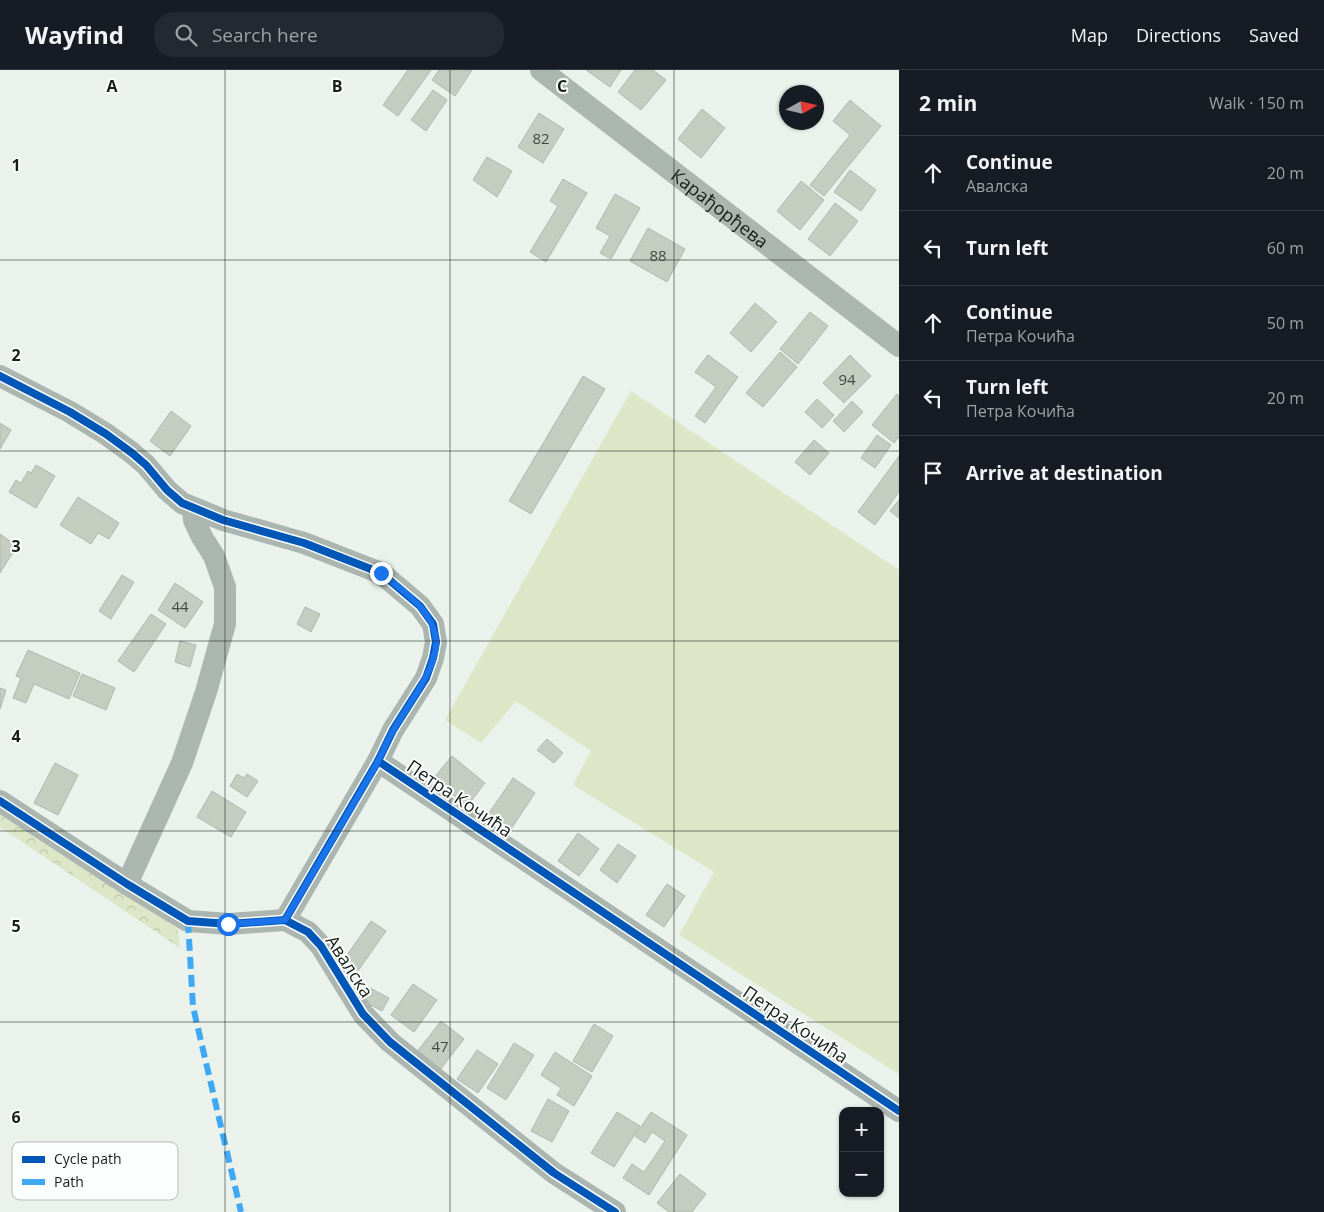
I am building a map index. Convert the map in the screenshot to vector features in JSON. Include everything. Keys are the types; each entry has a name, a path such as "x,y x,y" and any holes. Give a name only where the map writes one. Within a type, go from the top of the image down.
{"street":[{"name":"Карађорђева","path":"541,70 899,346"},
{"path":"0,376 70,412 106,434 146,465 167,490 182,503 223,520 304,543 381,573 420,606 433,624 436,642 426,678 393,730 378,761 285,920 228,924 188,921 127,884 0,801"},
{"path":"127,884 182,763 206,692 225,624 225,587 214,556 194,520 193,508"},
{"name":"Петра Кочића","path":"378,761 899,1111"},
{"name":"Авалска","path":"285,920 308,932 321,946 363,1014 390,1042 554,1173 615,1212"}],"green space":[{"path":"631,391 899,570 899,1074 679,935 714,872 573,785 591,751 516,701 481,743 445,720"},
{"path":"0,810 159,913 178,929 180,948 0,827"}],"building":[{"path":"408,70 431,70 398,116 383,105"},
{"path":"439,70 472,70 455,96 432,80"},
{"path":"586,70 621,70 610,87"},
{"path":"635,70 653,70 666,80 641,110 618,92"},
{"path":"433,90 447,100 426,131 411,120"},
{"path":"850,100 881,126 824,196 810,185 850,135 833,121"},
{"path":"702,109 725,128 701,158 678,139"},
{"path":"539,113 564,129 543,163 518,147"},
{"path":"487,157 512,171 497,197 473,180"},
{"path":"850,170 876,190 861,211 834,192"},
{"path":"563,179 587,193 546,262 530,252 558,206 550,201"},
{"path":"801,181 824,200 800,230 777,211"},
{"path":"615,194 640,208 611,259 600,253 610,236 596,228"},
{"path":"835,203 858,221 830,256 808,239"},
{"path":"648,228 685,249 667,282 630,261"},
{"path":"755,303 777,322 751,352 730,333"},
{"path":"810,312 828,326 798,364 780,349"},
{"path":"780,352 797,367 763,407 746,393"},
{"path":"708,355 738,377 705,423 695,416 716,387 695,372"},
{"path":"850,355 871,376 844,403 823,383"},
{"path":"583,376 605,389 531,514 509,501"},
{"path":"897,394 899,396 899,437 894,443 872,425"},
{"path":"817,399 834,415 822,428 805,412"},
{"path":"852,401 863,412 844,432 833,421"},
{"path":"171,411 191,426 170,456 150,441"},
{"path":"0,423 11,430 0,449"},
{"path":"877,435 891,445 875,468 861,458"},
{"path":"814,440 829,453 810,475 795,462"},
{"path":"899,456 899,492 875,525 858,512"},
{"path":"36,465 55,476 36,508 9,492 16,480 21,483 28,471 31,473"},
{"path":"78,497 119,523 109,539 98,533 91,544 60,525"},
{"path":"899,500 899,518 890,511"},
{"path":"0,534 17,546 0,573"},
{"path":"122,575 134,582 111,619 99,611"},
{"path":"175,583 203,602 185,628 158,610"},
{"path":"305,607 320,614 311,632 297,624"},
{"path":"151,614 166,624 134,672 118,661"},
{"path":"180,641 196,645 190,667 175,662"},
{"path":"28,650 80,673 69,699 34,684 26,703 13,698 21,678 16,676"},
{"path":"82,674 115,688 106,710 73,696"},
{"path":"0,688 6,690 0,709"},
{"path":"547,739 563,753 554,763 537,750"},
{"path":"452,756 485,783 467,806 433,779"},
{"path":"55,763 78,775 58,815 34,803"},
{"path":"237,774 244,778 247,774 258,781 247,797 230,786"},
{"path":"513,778 535,793 509,832 487,816"},
{"path":"212,791 246,812 231,837 197,817"},
{"path":"578,833 599,849 579,876 558,861"},
{"path":"618,844 636,856 617,883 600,870"},
{"path":"667,884 685,896 664,927 646,915"},
{"path":"371,921 386,931 355,975 340,965"},
{"path":"413,984 437,1000 414,1032 391,1015"},
{"path":"368,987 389,998 382,1011 361,1000"},
{"path":"441,1021 464,1039 440,1070 417,1052"},
{"path":"594,1024 613,1036 592,1072 573,1061"},
{"path":"514,1043 534,1055 506,1100 487,1088"},
{"path":"477,1050 498,1064 478,1093 457,1079"},
{"path":"555,1052 592,1076 574,1106 557,1095 561,1088 541,1075"},
{"path":"548,1099 569,1111 552,1142 531,1131"},
{"path":"617,1112 640,1126 614,1167 591,1153"},
{"path":"651,1112 687,1135 649,1195 623,1178 632,1164 644,1172 665,1141 652,1132 645,1143 635,1136"},
{"path":"680,1174 706,1194 692,1212 669,1212 657,1203"}],"marked path":[{"path":"188,921 193,1007 241,1212"}],"cycle path":[{"path":"0,376 70,412 106,434 146,465 167,490 182,503 223,520 304,543 381,573 420,606 433,624 436,642 426,678 393,730 378,761 285,920"},
{"path":"378,761 899,1111"},
{"path":"0,801 127,884 188,921 229,924 285,920 308,932 321,946 363,1014 390,1042 554,1173 615,1212"}],"route":[{"path":"228,924 285,920 378,761 393,730 426,678 436,642 433,624 420,606 381,573"}]}
